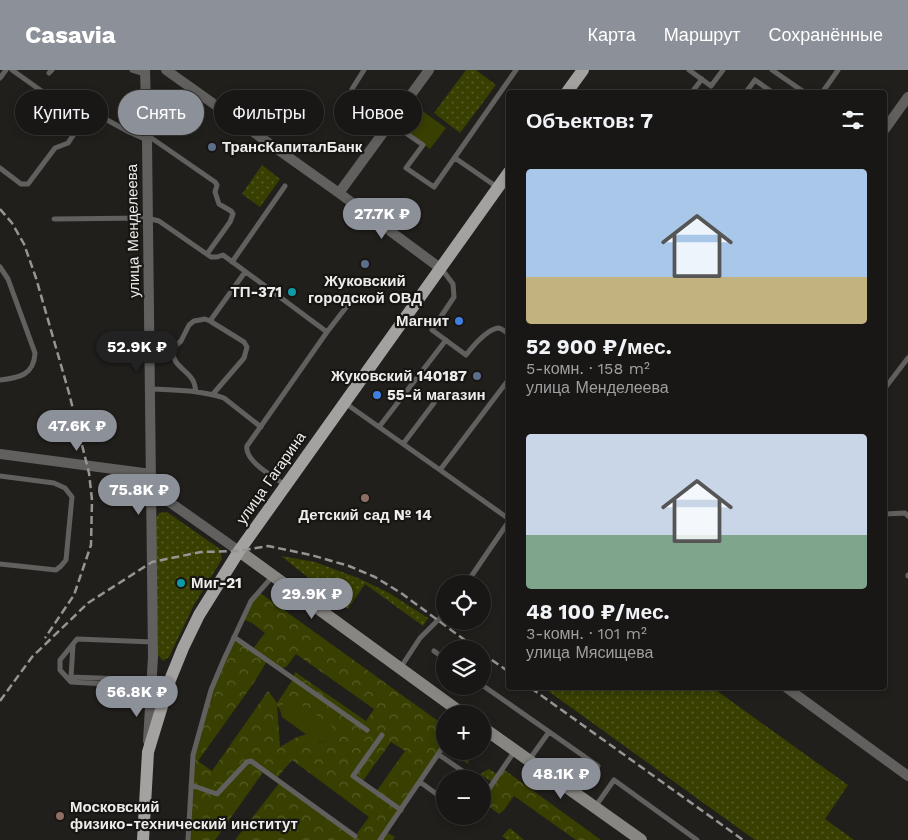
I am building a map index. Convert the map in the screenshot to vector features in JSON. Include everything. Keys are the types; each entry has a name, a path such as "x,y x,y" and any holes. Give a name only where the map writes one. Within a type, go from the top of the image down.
{"main road":[{"path":"568,90 583,70"},
{"name":"улица Гагарина","path":"143,840 148,752 170,680 199,615 239,551 506,176"},
{"path":"239,551 451,705"},
{"path":"491,734 640,840"}],"street":[{"path":"166,70 339,193 440,268"},
{"path":"415,90 429,70"},
{"name":"улица Менделеева","path":"145,72 153,642 148,752"},
{"path":"887,126 908,97"},
{"path":"339,193 382,135"},
{"path":"0,454 151,474"},
{"path":"151,489 239,551"},
{"path":"790,690 908,776"}],"lane":[{"path":"0,78 6,70"},
{"path":"12,70 40,90"},
{"path":"129,70 145,72"},
{"path":"352,90 364,70"},
{"path":"408,135 423,145 406,168 434,187 516,70"},
{"path":"689,70 711,86 723,70"},
{"path":"772,70 801,90"},
{"path":"824,90 838,70"},
{"path":"694,90 702,79"},
{"path":"748,90 755,80 769,90"},
{"path":"108,120 129,132 147,137 216,182 215,192 219,204 233,214 230,222 207,254"},
{"path":"0,168 22,184 28,184 55,148 68,143 73,135"},
{"path":"455,158 498,187"},
{"path":"232,262 285,186"},
{"path":"54,219 148,218 159,221 211,257 222,256 232,262 327,332"},
{"path":"0,267 8,279 36,353 35,361 30,371 16,378 0,380"},
{"path":"440,268 453,284 454,297 432,330 466,355 482,336 498,328 506,332"},
{"path":"210,321 245,272"},
{"path":"286,485 254,463 246,451 247,446 351,301"},
{"path":"196,392 194,381 174,360 172,348 182,341 189,325 194,321 205,319 244,342 248,347 244,358 213,394"},
{"path":"379,427 446,340"},
{"path":"887,385 908,358"},
{"path":"440,470 506,383"},
{"path":"150,389 213,394 224,398 261,427"},
{"path":"344,402 506,518"},
{"path":"403,444 434,403"},
{"path":"0,476 54,483 64,488 72,497 66,560 61,566 56,570 0,564"},
{"path":"887,514 904,513 908,516"},
{"path":"472,575 506,524"},
{"path":"188,840 193,755 211,690 251,602 273,576"},
{"path":"401,668 420,638 436,621"},
{"path":"234,638 367,730"},
{"path":"152,684 127,682 123,685 71,682 60,670 60,660 77,640 153,642"},
{"path":"73,645 71,677 124,678 127,682"},
{"path":"491,691 598,766"},
{"path":"529,761 549,732"},
{"path":"382,735 353,776 400,810"},
{"path":"491,786 515,751"},
{"path":"380,840 436,757"},
{"path":"447,760 461,770"},
{"path":"191,785 217,794 246,762 251,761 354,836"},
{"path":"595,808 614,780 697,840"},
{"path":"420,782 436,794"}],"green space":[{"path":"466,70 476,70 496,85 460,133 434,113"},
{"path":"422,111 446,128 430,149 411,135 422,135"},
{"path":"262,165 280,179 260,207 242,194"},
{"path":"167,512 220,549 222,559 194,605 169,657 163,661 158,655 155,520 159,513"},
{"path":"281,556 315,562 358,578 389,593 428,618 423,626 365,584 348,609"},
{"path":"259,592 436,720 436,757 386,832 395,837 393,840 235,840 280,782 355,836 369,817 292,760 276,779 264,771 215,840 188,840 193,755 211,690 234,637 252,650 265,633 243,619","holes":["296,654 374,709 366,721 295,672 293,679 277,703 268,691 212,771 198,761 267,661 280,670 287,666","285,701 327,740 319,743 307,734 297,737 280,747 277,705 280,710","391,742 405,751 376,792 362,782"]},
{"path":"547,690 716,690 848,785 825,819 854,840 755,840"},
{"path":"293,699 332,726 332,732 327,740 318,743 282,717 280,710 285,701"},
{"path":"503,769 601,840 576,840 514,796 499,814 491,808 491,787"},
{"path":"491,770 498,775 493,783 491,782"},
{"path":"510,828 524,840 507,840 502,836"}],"railway":[{"path":"0,209 12,223 24,244 36,278 69,393 89,473 92,500 91,545 74,595 45,638"},
{"path":"0,701 32,657 88,603 152,562 201,552 239,551 268,546 311,555 349,566 375,577 401,593 465,640"},
{"path":"491,659 506,670"},
{"path":"534,690 743,840"}],"place":[{"name":"ТрансКапиталБанк","path":"212,147"},
{"name":"Жуковский городской ОВД","path":"365,264"},
{"name":"ТП-371","path":"292,292"},
{"name":"Магнит","path":"459,321"},
{"name":"Жуковский 140187","path":"477,376"},
{"name":"55-й магазин","path":"377,395"},
{"name":"Детский сад № 14","path":"365,498"},
{"name":"Миг-21","path":"181,583"},
{"name":"Московский физико-технический институт","path":"60,816"}]}
